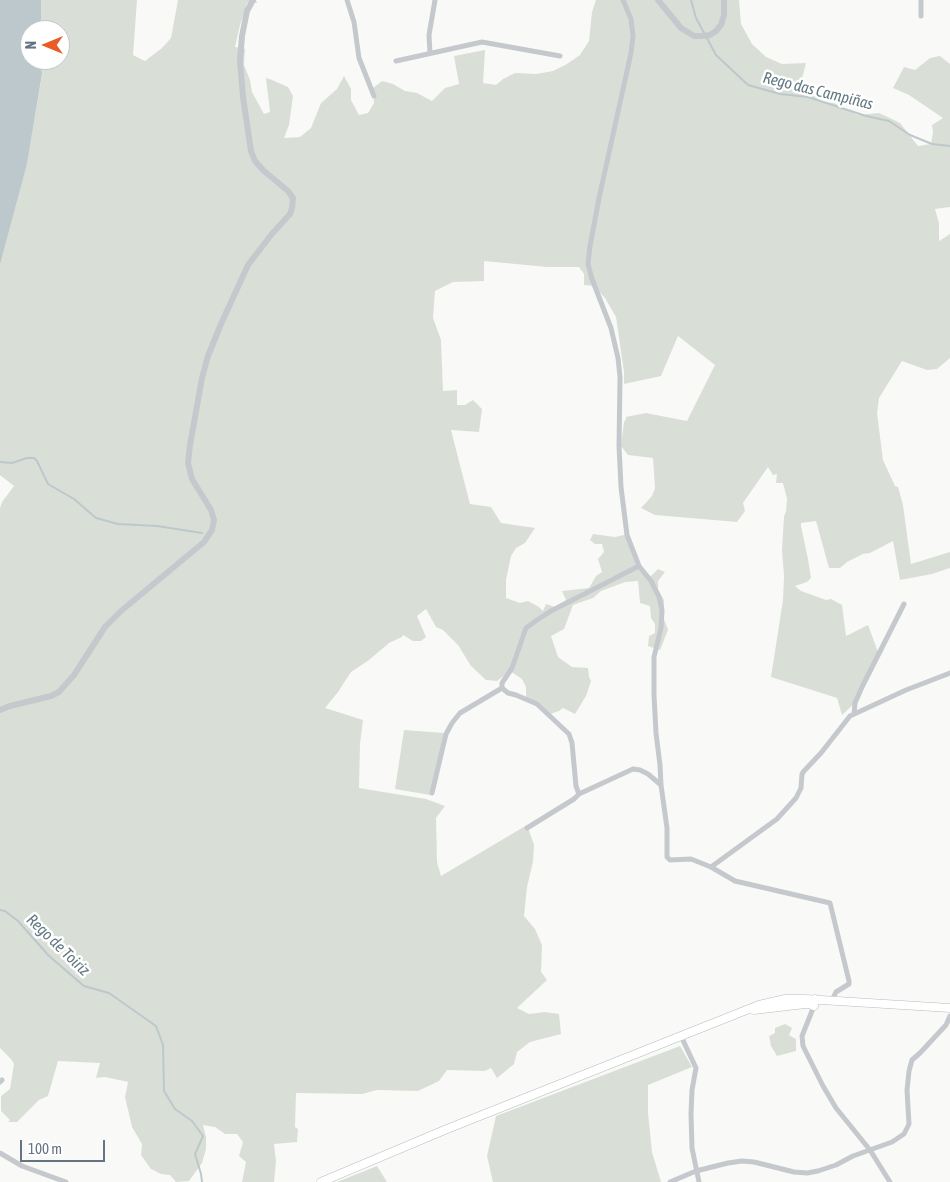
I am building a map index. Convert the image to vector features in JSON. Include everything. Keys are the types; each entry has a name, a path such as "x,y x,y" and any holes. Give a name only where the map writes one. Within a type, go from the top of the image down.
{"main road":[{"path":"321,1182 447,1129 744,1010 774,1001 784,999 814,1003 832,1000 950,1008"}],"street":[{"path":"0,710 15,704 51,696 58,692 74,675 105,627 120,611 204,542 212,530 214,520 211,510 192,479 188,463 202,378 208,356 248,265 290,214 293,198 288,191 264,172 255,161 251,151 242,97 240,60 247,11 253,0"},
{"path":"347,0 354,22 359,58 374,96"},
{"path":"430,53 429,34 435,0"},
{"path":"623,0 631,19 633,36 631,53 599,198 588,264 611,328 618,358 620,377 619,446 621,487 628,535 639,566 651,581 659,597 662,610 654,657 654,695 661,785 667,828 667,857 670,860 691,859 711,867 735,881 830,903 850,980 850,984 836,992 832,1000"},
{"path":"658,0 681,28 694,36 701,36 710,35 721,26 724,15 724,0"},
{"path":"921,0 921,16"},
{"path":"396,61 482,42 560,56"},
{"path":"502,688 502,683 512,668 526,628 551,611 639,566"},
{"path":"854,714 855,703 862,687 904,604"},
{"path":"711,867 777,819 796,798 801,788 804,771 850,716 950,672"},
{"path":"432,793 446,734 452,723 460,713 502,688"},
{"path":"502,688 508,693 537,704 569,734 572,743 576,786 579,794"},
{"path":"526,828 574,799 579,794 633,769 648,774 661,785"},
{"path":"814,1003 802,1036 803,1046 836,1108 870,1150 890,1182"},
{"path":"670,1182 696,1171 742,1161 807,1173 836,1166 853,1156 892,1142 904,1134 909,1124 907,1090 912,1060 946,1025 950,1016"},
{"path":"681,1036 696,1068 692,1090 691,1114 692,1148 699,1182"},
{"path":"0,1153 22,1166 66,1182"}],"shaded area":[{"path":"0,0 41,0 41,20 20,20 20,70 42,70 42,74 27,164 0,265"},
{"path":"41,0 137,0 133,55 145,61 162,48 171,38 178,0 256,0 257,3 247,3 235,47 245,49 244,65 252,92 264,114 270,112 266,78 288,87 293,96 289,125 284,138 300,137 311,128 321,103 337,89 344,76 351,89 351,100 359,115 368,113 374,103 373,88 382,81 393,84 405,91 417,93 432,101 445,88 459,84 454,56 485,50 483,83 496,85 515,73 536,74 553,71 580,55 589,41 592,12 596,0 739,0 741,24 752,44 766,57 782,64 806,63 801,83 822,102 834,103 858,115 879,113 900,123 918,146 931,144 932,125 943,118 909,95 893,88 904,67 915,70 930,58 940,56 950,64 950,207 935,209 939,223 939,241 950,234 950,358 937,369 927,370 902,361 879,398 877,413 883,460 895,486 898,487 903,505 911,564 950,552 950,568 932,574 900,580 893,541 847,562 840,568 829,568 816,521 801,523 811,578 807,582 795,586 801,591 826,600 831,599 842,605 846,636 868,625 878,652 857,701 842,715 837,698 771,677 783,600 782,550 787,499 783,483 776,483 777,474 773,475 768,467 743,503 745,511 737,522 655,515 641,508 652,496 655,488 653,458 628,455 621,446 626,417 646,413 687,421 715,365 678,336 661,376 624,384 616,317 605,298 594,286 584,285 584,274 579,267 547,267 484,261 484,281 453,282 435,291 433,318 441,340 443,391 457,390 457,405 465,405 473,400 482,409 479,432 451,430 470,504 491,507 501,523 535,528 525,543 516,548 511,556 506,580 506,598 520,603 528,601 543,611 546,604 555,607 566,600 562,591 589,588 596,576 602,572 598,559 604,552 602,544 595,544 590,540 593,534 615,537 628,534 643,572 650,577 658,569 665,572 658,581 658,589 664,600 664,619 668,630 660,650 648,646 649,636 655,633 655,624 651,618 650,606 640,603 638,581 625,582 601,591 593,598 573,605 564,629 551,636 558,657 572,667 588,668 591,681 586,696 575,714 563,708 550,714 526,697 526,687 522,679 510,671 497,681 486,680 471,666 458,645 443,630 436,627 426,609 417,616 426,637 421,641 413,641 403,635 389,643 351,672 325,708 363,720 360,744 359,788 426,799 445,806 436,818 437,862 441,876 527,825 534,845 524,916 535,929 542,945 541,972 547,980 517,1008 529,1014 545,1012 559,1014 561,1034 530,1042 517,1052 514,1064 497,1078 491,1068 485,1071 447,1070 439,1081 418,1091 377,1090 362,1094 296,1093 295,1127 298,1129 297,1142 274,1144 276,1161 274,1182 242,1182 246,1162 239,1156 243,1142 237,1134 225,1134 215,1127 203,1125 206,1149 202,1163 189,1181 176,1182 170,1175 161,1174 151,1169 141,1155 142,1144 132,1127 125,1097 128,1082 105,1077 96,1078 100,1063 58,1061 48,1096 39,1100 17,1122 8,1122 10,1120 1,1111 1,1096 10,1089 14,1064 0,1048 0,508 2,502 14,486 0,475 0,265 27,163 42,70 70,70 70,20 41,20"},
{"path":"404,730 444,733 430,795 395,789"},
{"path":"785,1024 792,1028 789,1035 796,1039 796,1051 777,1056 771,1046 769,1036 775,1033 775,1028"},
{"path":"680,1046 692,1067 648,1085 648,1113 652,1152 661,1182 493,1182 487,1156 496,1116"},
{"path":"377,1166 387,1182 337,1182"}],"waterway":[{"name":"Rego das Campiñas","path":"691,0 696,18 716,55 748,85 780,94 808,97 866,116 889,121 910,135 932,144 950,146"},
{"path":"0,462 12,463 27,458 34,458 48,484 74,499 96,518 118,524 157,526 202,533"},
{"name":"Rego de Toiriz","path":"0,910 5,911 18,921 49,956 84,986 109,993 156,1026 163,1045 164,1091 175,1109 192,1121 203,1136 195,1154 202,1182"}]}
